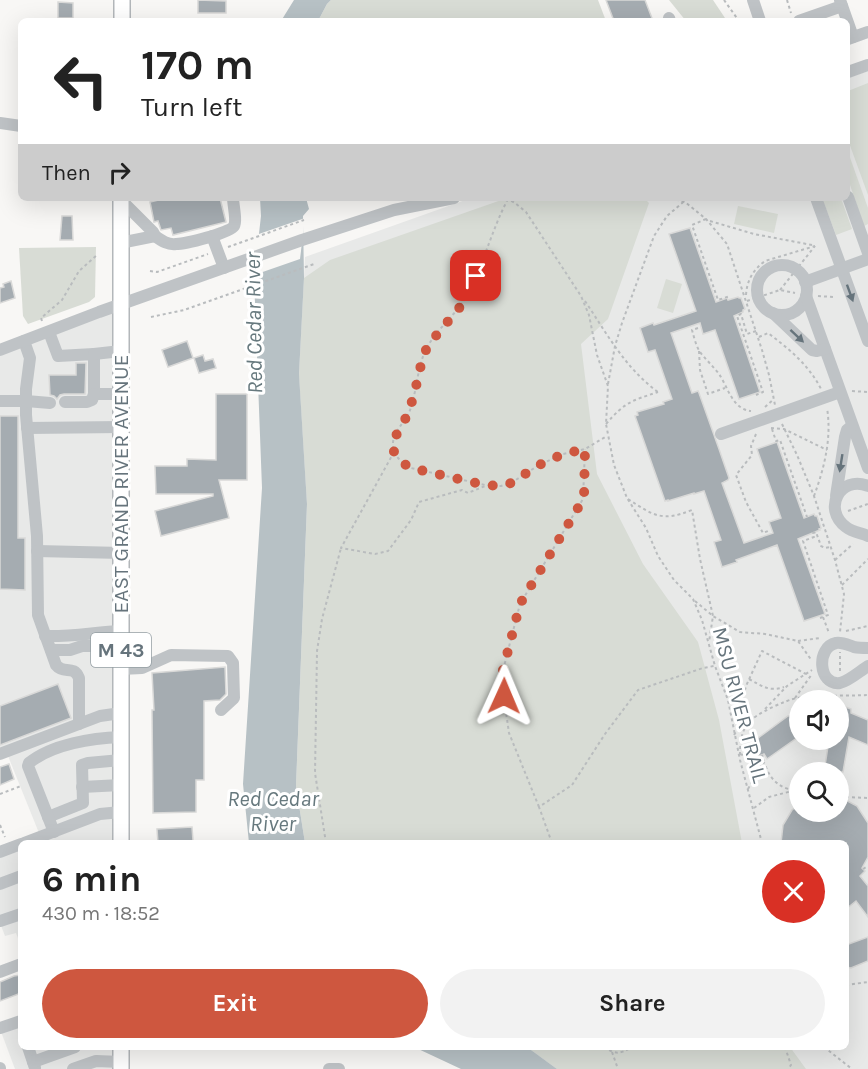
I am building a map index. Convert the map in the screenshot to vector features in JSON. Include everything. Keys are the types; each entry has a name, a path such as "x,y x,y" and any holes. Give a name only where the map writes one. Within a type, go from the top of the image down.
{"main road":[{"path":"122,0 122,18"},
{"name":"EAST GRAND RIVER AVENUE","path":"121,201 121,840"}],"street":[{"path":"753,0 759,18"},
{"path":"804,18 841,3 845,18"},
{"path":"850,38 868,32"},
{"path":"850,71 868,64"},
{"path":"0,123 18,126"},
{"path":"123,201 153,232 155,237 163,242 175,244 229,230 234,226 235,221 233,201"},
{"path":"394,210 413,201"},
{"path":"0,350 24,341 45,326 121,304 394,210 439,201"},
{"path":"817,201 868,341"},
{"path":"849,201 868,253"},
{"path":"212,236 224,268"},
{"path":"120,243 155,237"},
{"path":"806,282 868,259"},
{"path":"825,349 813,350 765,308 758,298 757,289 760,278 768,269 785,265 800,273 806,282 806,296 868,468"},
{"path":"773,313 785,315 791,313 800,306 806,296"},
{"path":"45,326 58,356 122,351"},
{"path":"24,341 30,358 26,401 37,551 38,615 56,665 58,668 73,670 79,678 79,724"},
{"path":"65,402 92,400 94,354"},
{"path":"721,434 840,392"},
{"path":"94,394 122,394"},
{"path":"0,401 50,403"},
{"path":"852,426 845,437 839,508 836,516 850,530 868,536"},
{"path":"27,428 122,428"},
{"path":"839,508 839,493 848,486 859,484 868,486"},
{"path":"37,551 122,553"},
{"path":"45,636 76,634 121,639"},
{"path":"868,648 856,647 840,637 827,648 822,659 824,673 833,682 840,683 868,666"},
{"path":"51,650 70,650 121,639"},
{"path":"121,669 142,668 171,655 228,656 233,663 234,698 220,710"},
{"path":"0,754 105,714 122,713"},
{"path":"54,832 28,766 29,763 60,747 100,738 122,737"},
{"path":"48,817 83,803 82,765 122,760"},
{"path":"82,787 121,785"},
{"path":"35,840 100,814 121,812"},
{"path":"0,852 18,847"},
{"path":"0,884 18,877"},
{"path":"0,921 18,915"},
{"path":"0,972 18,965"},
{"path":"0,1014 2,1028 18,1022"},
{"path":"29,1050 35,1066 69,1050"},
{"path":"73,1069 96,1061 121,1059"},
{"path":"329,1069 339,1069"}],"path":[{"path":"724,0 737,18"},
{"path":"787,0 795,18"},
{"path":"506,201 469,292 460,307 429,344 423,356 408,414 393,441 394,452 401,462 411,468 485,485 501,486 511,483 539,465 563,454 585,449 609,436"},
{"name":"MSU RIVER TRAIL","path":"510,201 526,212 582,296 589,315 597,355 608,386 606,424 614,465 627,498 646,528 658,556 674,580 693,599 702,620 715,666 728,700 747,790 761,840"},
{"path":"608,386 622,322 654,236 667,216 684,201"},
{"path":"730,296 718,300 692,225 707,219 754,234 815,246"},
{"path":"150,272 157,272 304,220"},
{"path":"815,246 780,290 747,302 748,282 759,266 771,259 815,246"},
{"path":"45,326 41,318 62,300 79,271 97,255"},
{"path":"151,317 184,310 314,264"},
{"path":"582,296 632,370 658,392 628,402 606,424"},
{"path":"756,331 747,334 741,314 737,316 763,392 756,395"},
{"path":"698,328 692,330 699,351 700,370 708,394 725,388"},
{"path":"699,351 720,375 725,388 736,404 747,411 754,411"},
{"path":"760,411 774,399"},
{"path":"766,427 784,429 826,450"},
{"path":"771,428 776,441 780,440 807,517"},
{"path":"756,433 751,446 752,455 736,475 751,512 763,533 768,531"},
{"path":"551,840 509,733 501,678 520,604 584,498 585,449"},
{"path":"326,840 315,773 317,651 322,619 341,548 394,452"},
{"path":"341,548 375,554 388,551 411,520 419,502 462,490 468,494 485,485"},
{"path":"627,498 655,516 671,517 692,510 712,616 709,645"},
{"path":"839,508 868,504"},
{"path":"821,521 827,519"},
{"path":"829,633 822,617 828,615 802,541 814,537 813,533 816,532 821,546 831,547"},
{"path":"836,560 854,542"},
{"path":"842,585 868,559"},
{"path":"693,599 712,616 740,632 765,634 798,641 820,638"},
{"path":"846,631 868,626"},
{"path":"840,637 840,690"},
{"path":"798,641 812,661"},
{"path":"734,735 743,721 746,712 744,694 762,651 806,674"},
{"path":"539,807 572,785 605,734 638,690 715,666"},
{"path":"749,679 775,690 812,672 800,690"},
{"path":"740,760 740,746 748,722 763,711 787,686"},
{"path":"849,696 868,695"},
{"path":"763,711 789,700"},
{"path":"740,754 763,762"},
{"path":"762,755 767,771 774,781 789,790"},
{"path":"747,790 763,762"},
{"path":"0,794 21,786"},
{"path":"753,808 769,797 789,792"},
{"path":"849,797 868,798"},
{"path":"0,825 5,837"},
{"path":"863,869 868,866"},
{"path":"849,985 868,982"},
{"path":"609,1050 621,1053 626,1050"},
{"path":"786,1050 790,1065 788,1069"},
{"path":"828,1050 852,1069"},
{"path":"612,1052 618,1069"}],"shaded area":[{"path":"331,0 598,0 605,18 320,18"},
{"path":"669,0 713,0 725,18 684,18"},
{"path":"868,71 868,1069 557,1069 531,1050 849,1050 849,840 305,840 307,504 299,375 305,257 463,201 850,201 850,77"},
{"path":"868,83 868,195 850,146 850,90"},
{"path":"850,158 868,208 868,224 864,226 850,185"},
{"path":"498,201 647,201 649,203 608,319 581,344 597,474 643,564 698,642 719,720 741,840 305,840 296,786 307,504 299,375 304,278 330,260"},
{"path":"823,201 842,201 852,229 836,235"},
{"path":"738,206 778,214 774,233 734,224"},
{"path":"96,247 95,297 89,302 28,324 23,316 19,248"},
{"path":"666,279 682,284 673,313 657,308"},
{"path":"120,307 119,840 35,840 41,838 8,756 0,758 0,352"},
{"path":"18,846 18,938 16,933 5,936 0,923 0,853"},
{"path":"18,1022 18,1050 118,1050 118,1069 15,1069 0,1029"},
{"path":"531,1050 792,1050 806,1069 557,1069"}],"water":[{"path":"294,0 331,0 320,18 283,18"},
{"name":"Red Cedar River","path":"260,201 307,201 309,209 303,216 304,278 299,374 307,504 296,786 305,840 249,840 243,784 262,488 254,277 261,216"},
{"path":"420,1050 531,1050 557,1069 461,1069"}],"pier":[{"path":"305,218 300,259 251,276 256,235"}],"building":[{"path":"198,0 226,1 226,13 198,13"},
{"path":"606,0 645,0 652,18 613,18"},
{"path":"58,2 73,3 73,18 58,18"},
{"path":"221,201 226,222 173,235 171,228 161,230 158,221 154,222 150,202"},
{"path":"62,216 72,216 73,240 60,240"},
{"path":"690,228 716,302 727,298 728,300 741,298 745,309 734,316 760,392 739,399 715,330 703,334 700,323 671,333 692,393 698,391 699,393 719,449 729,478 722,483 744,543 773,533 769,522 781,518 757,449 777,442 804,518 814,514 817,516 820,530 798,539 825,614 804,621 777,545 722,567 714,542 721,540 704,491 665,501 635,416 638,415 637,412 664,404 663,402 672,399 655,350 648,352 640,328 696,311 669,234"},
{"path":"11,281 15,298 0,303 0,288"},
{"path":"187,341 193,358 168,367 162,350"},
{"path":"203,355 205,361 213,359 216,368 199,373 194,358"},
{"path":"76,363 86,363 85,394 64,394 57,399 50,395 49,375 76,375"},
{"path":"216,394 247,394 247,480 219,480 229,518 161,536 155,511 213,496 213,494 156,494 155,466 187,466 187,459 216,460"},
{"path":"0,416 18,416 18,538 25,538 25,590 0,589"},
{"path":"225,667 226,694 220,700 204,701 204,780 196,780 196,812 153,813 152,673"},
{"path":"58,684 71,718 0,745 0,706"},
{"path":"849,708 851,713 868,720 868,745 849,737"},
{"path":"788,716 789,744 767,759 764,754 759,756 752,747 756,743 754,741"},
{"path":"827,750 847,750 845,762 826,762"},
{"path":"9,764 14,779 0,785 0,767"},
{"path":"849,802 857,806 868,823 868,857 862,868 865,871 860,876 868,886 868,917 856,901 849,907 849,840 781,840 783,825 789,815 789,822 849,822"},
{"path":"192,827 193,840 158,840 157,829"},
{"path":"868,937 868,961 849,968 849,944"},
{"path":"18,975 18,994 0,1001 0,982"}],"route":[{"path":"476,276 460,307 429,344 423,356 408,414 393,441 394,452 401,462 411,468 485,485 501,486 511,483 539,465 563,454 585,449 584,498 520,604 501,678 504,696"}]}
